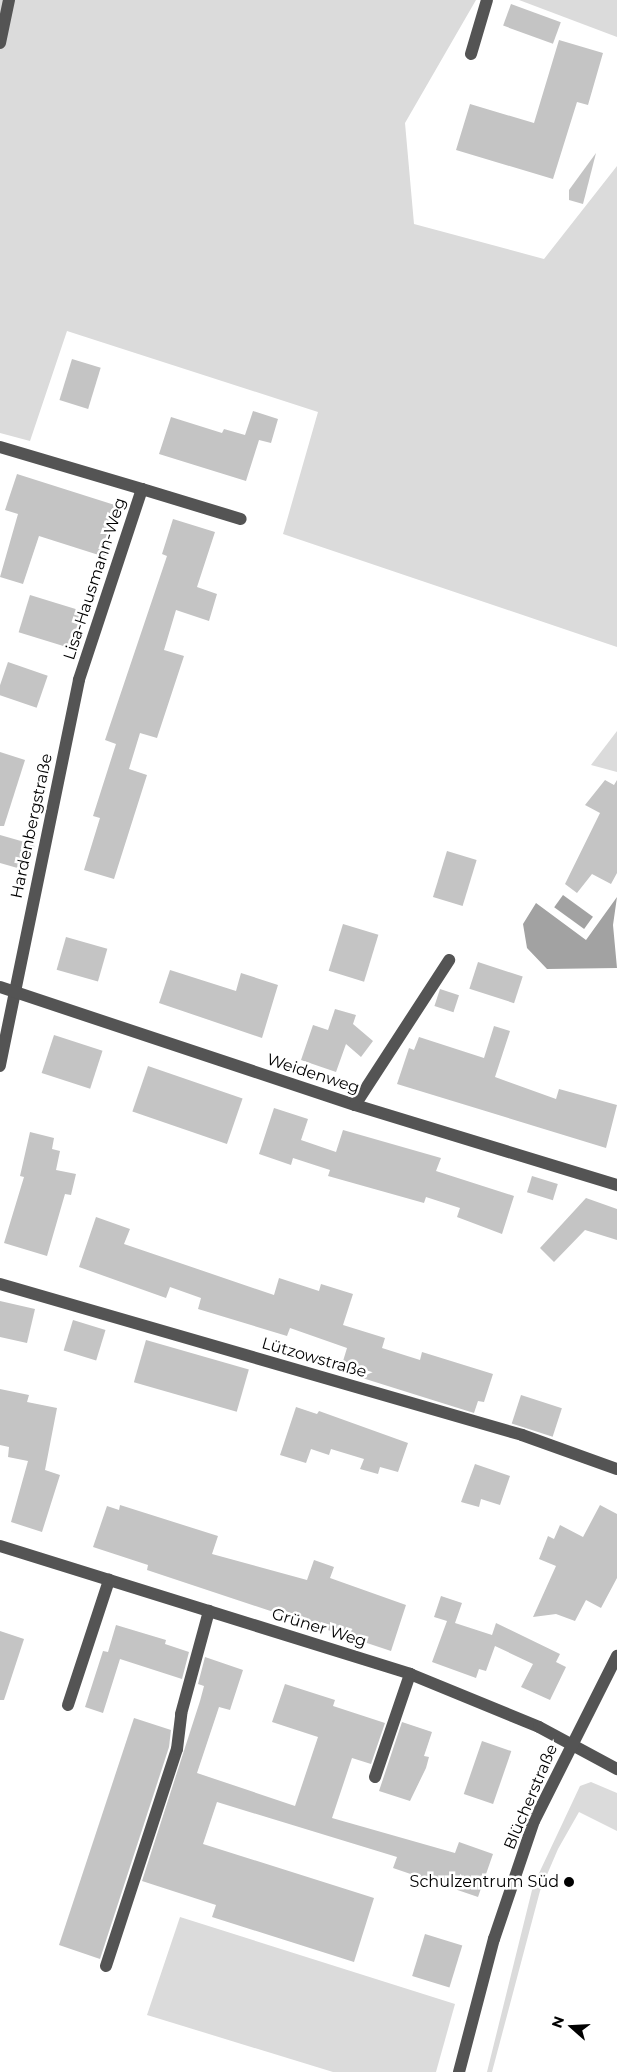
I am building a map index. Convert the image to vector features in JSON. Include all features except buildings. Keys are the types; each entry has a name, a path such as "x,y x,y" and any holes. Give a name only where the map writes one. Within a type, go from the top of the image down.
{"street":[{"path":"0,43 9,0"},
{"path":"471,54 487,0"},
{"name":"Lisa-Hausmann-Weg","path":"0,446 241,520"},
{"name":"Lisa-Hausmann-Weg","path":"78,680 142,489"},
{"name":"Hardenbergstraße","path":"0,1066 78,680"},
{"path":"355,1105 449,960"},
{"name":"Weidenweg","path":"0,987 355,1105 617,1185"},
{"name":"Lützowstraße","path":"0,1284 522,1435 617,1469"},
{"name":"Grüner Weg","path":"0,1546 410,1674 539,1727 617,1769"},
{"path":"68,1705 109,1580"},
{"path":"106,1966 176,1749 181,1714 209,1611"},
{"name":"Blücherstraße","path":"459,2072 494,1939 534,1820 617,1656"},
{"path":"375,1777 410,1674"}],"shaded area":[{"path":"0,0 476,0 405,123 414,224 544,259 617,166 617,647 283,534 318,412 67,331 30,441 0,433"},
{"path":"519,0 617,0 617,37"},
{"path":"617,731 617,772 591,765"},
{"path":"563,895 593,917 584,929 554,907"},
{"path":"617,897 613,925 617,968 547,969 527,948 523,924 536,903 586,940"},
{"path":"591,1782 617,1793 617,1831 579,1812 558,1849 540,1891 492,2072 487,2072 533,1886 580,1786"},
{"path":"180,1917 455,2004 436,2072 333,2072 147,2015"}],"place":[{"name":"Schulzentrum Süd","path":"569,1882"}]}
